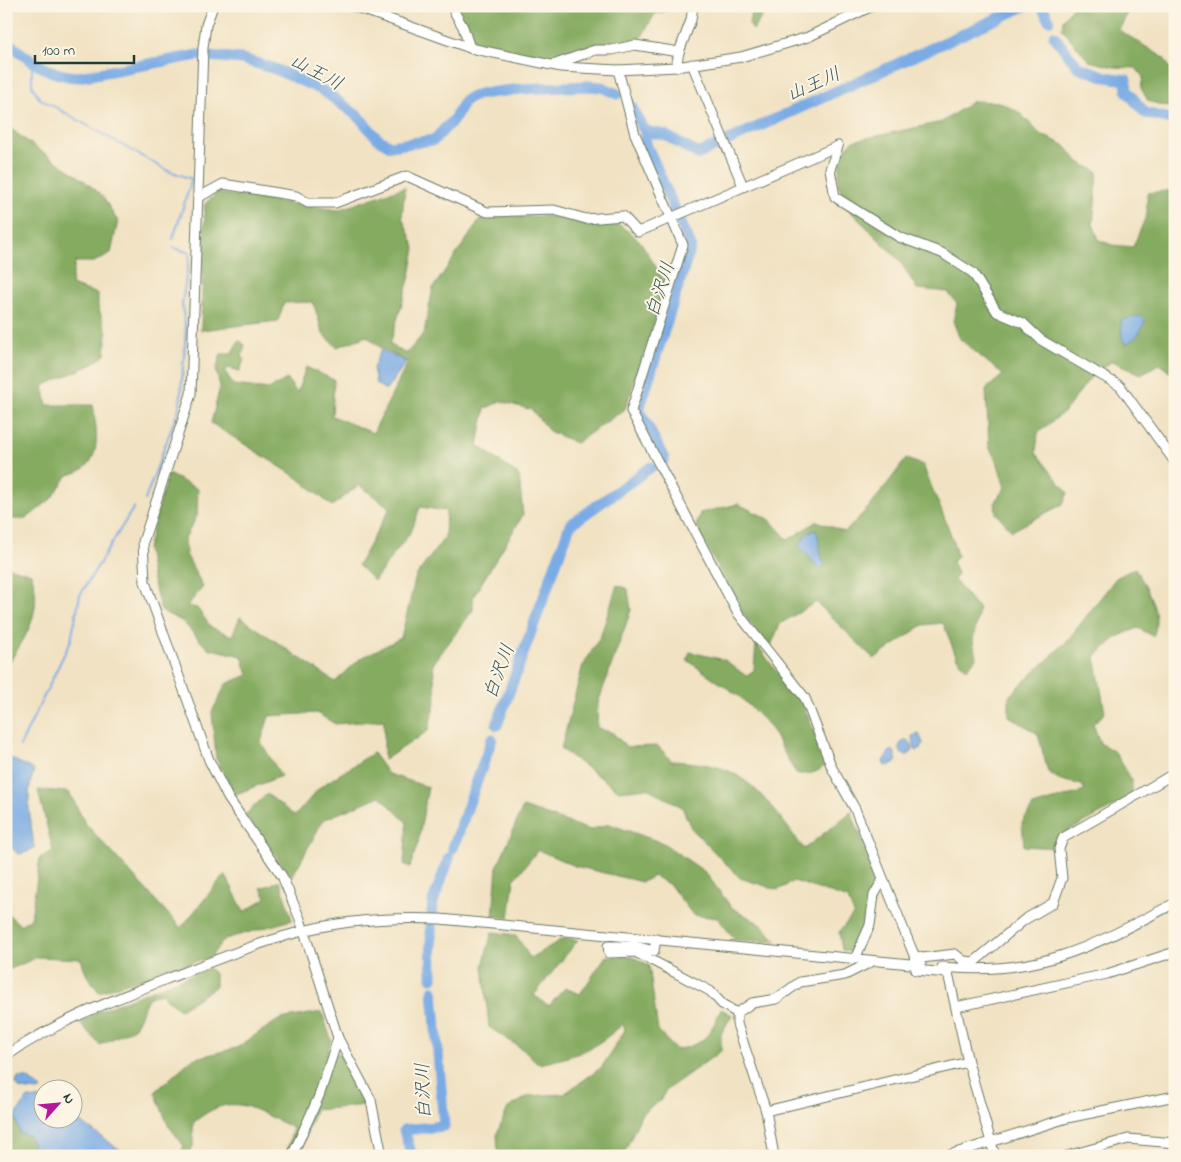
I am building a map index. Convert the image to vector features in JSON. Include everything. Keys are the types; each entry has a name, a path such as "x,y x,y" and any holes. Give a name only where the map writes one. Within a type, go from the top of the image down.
{"street":[{"path":"213,6 206,25 204,48 191,394 143,542 145,582 209,760 228,798 282,876 303,931 338,1038 371,1100 382,1156"},
{"path":"353,6 470,48 553,65 618,70 676,67 741,57 808,37 872,6"},
{"path":"451,6 463,27 470,48"},
{"path":"676,67 679,52 691,20 693,6"},
{"path":"553,65 595,50 612,50 635,45 679,52"},
{"path":"692,64 743,186"},
{"path":"618,70 635,134 669,217 683,245 631,411 736,612 805,698 832,768 855,809 915,960 916,970 948,973 968,1062 995,1156"},
{"path":"199,196 223,184 296,196 308,203 335,204 407,176 487,212 554,210 586,219 623,216 638,232 669,217 838,146 830,169 835,197 899,237 950,258 973,273 997,312 1023,323 1041,340 1120,386 1175,462"},
{"path":"915,960 955,954 964,961 974,962 1024,920 1054,903 1062,878 1059,849 1063,838 1175,773"},
{"path":"855,959 870,925 874,895 882,881"},
{"path":"6,1056 28,1040 94,1006 259,944 303,931 366,921 422,918 855,959 915,960 977,969 1004,968 1061,958 1092,945 1175,903"},
{"path":"656,939 654,951 635,946 608,946 609,953 635,952 710,991 722,1004 737,1013"},
{"path":"956,1007 1106,974 1175,952"},
{"path":"737,1013 752,1004 776,999 800,982 846,976 873,960"},
{"path":"737,1013 737,1024 766,1111 774,1156"},
{"path":"292,1156 318,1096 338,1038"},
{"path":"766,1111 968,1062"},
{"path":"946,1156 1067,1118 1175,1096"},
{"path":"1067,1156 1128,1139 1175,1143"}],"green space":[{"path":"456,6 684,6 655,14 639,41 597,44 552,59 474,44"},
{"path":"752,6 769,6 753,30 749,24"},
{"path":"1073,6 1131,6 1119,30 1164,58 1175,77 1175,109 1148,101 1141,88 1143,77 1136,68 1114,67 1089,61 1062,29 1063,20"},
{"path":"973,101 999,102 1019,112 1040,134 1064,145 1079,162 1098,172 1093,224 1099,240 1112,245 1133,247 1147,214 1147,193 1175,190 1175,376 1159,364 1141,374 1112,361 1090,378 1065,411 1038,433 1036,453 1068,493 1063,504 1012,531 996,513 995,501 1005,488 998,464 989,447 986,389 1003,375 960,339 953,321 957,304 948,292 917,289 900,261 849,210 838,184 841,154 853,141 942,122"},
{"path":"6,124 98,192 104,198 118,221 111,253 94,262 75,262 71,285 98,294 98,307 107,333 105,355 89,366 43,386 47,405 93,405 96,438 93,457 88,465 80,471 68,475 51,499 26,519 6,519"},
{"path":"405,187 402,217 415,248 410,276 390,344 406,354 424,333 433,288 482,217 549,216 589,225 620,225 640,241 667,285 625,409 576,443 549,431 532,410 500,401 485,409 478,445 519,476 523,515 473,597 473,610 433,664 436,699 428,731 384,760 384,720 335,724 317,713 269,716 261,742 281,776 234,795 216,758 212,712 226,684 248,675 242,656 207,648 182,621 161,611 147,549 168,474 198,489 197,516 185,538 186,554 203,587 187,606 197,608 211,627 232,636 240,617 335,682 361,658 401,638 416,576 445,537 446,511 420,507 412,530 374,581 358,565 390,508 359,485 332,506 298,478 211,423 220,387 216,370 221,354 231,354 239,340 245,345 242,356 244,359 240,371 229,368 225,371 233,385 269,389 287,379 297,393 306,367 334,380 332,416 373,433 408,362 381,348 367,336 337,347 323,334 313,302 284,303 278,321 201,330 205,204 217,193 338,210"},
{"path":"906,459 923,465 954,544 957,556 952,562 957,573 954,580 979,609 973,641 976,658 967,669 957,658 943,623 923,625 874,659 816,602 780,624 770,648 742,613 696,526 700,513 738,504 769,519 788,540 817,521 845,532 872,504"},
{"path":"6,567 31,573 36,599 27,633 6,667"},
{"path":"1135,568 1152,601 1155,610 1156,628 1153,636 1138,628 1117,637 1095,656 1105,713 1093,724 1100,743 1115,752 1132,780 1132,796 1060,836 1054,848 1024,846 1022,823 1033,806 1085,791 1082,785 1060,780 1048,772 1038,734 1009,716 1009,696 1068,640 1116,578"},
{"path":"617,585 628,589 631,610 598,703 597,728 613,733 627,747 658,746 672,761 716,767 729,771 741,778 752,786 771,806 804,849 851,812 878,880 868,923 853,953 842,950 839,932 854,914 848,899 794,881 778,890 740,878 691,828 682,807 647,788 619,791 561,749 582,668 601,635"},
{"path":"756,643 778,674 802,702 827,762 817,771 796,774 769,725 740,697 687,660 690,652 725,660 746,676 754,670"},
{"path":"373,753 388,774 428,787 418,843 410,867 404,864 407,823 380,796 323,820 292,877 245,815 267,794 295,816 320,787"},
{"path":"38,790 69,792 85,823 181,928 225,874 244,912 266,898 261,888 280,881 292,920 225,939 210,957 99,992 87,976 81,959 38,957 6,971 6,842 9,847 7,913 20,925 31,918 40,858 53,851"},
{"path":"523,807 590,830 609,824 663,843 705,872 731,907 762,925 777,942 735,940 718,918 693,915 670,885 654,876 642,882 575,866 538,850 514,880 509,918 493,916 497,867"},
{"path":"492,932 516,935 530,958 564,938 578,940 534,995 549,1006 565,988 580,994 606,956 633,957 649,965 658,1031 676,1050 694,1045 705,1037 710,1032 721,1009 732,1015 721,1034 721,1051 666,1090 660,1101 642,1113 623,1156 498,1156 497,1133 508,1108 529,1096 564,1094 602,1067 625,1030 623,1024 603,1040 584,1051 539,1064 525,1051 489,1027 483,966"},
{"path":"209,968 215,975 215,987 179,1010 161,993 148,998 134,1028 100,1045 80,1023 99,1011"},
{"path":"322,1012 331,1040 327,1055 339,1053 365,1105 315,1110 299,1156 286,1156 293,1128 254,1109 231,1105 220,1107 193,1123 193,1147 188,1156 179,1156 184,1146 168,1125 155,1092 192,1059 236,1048 280,1019"},
{"path":"6,1110 15,1116 20,1134 28,1135 33,1145 27,1156 6,1156"}],"water":[{"path":"1141,316 1145,320 1143,327 1136,337 1126,344 1122,338 1121,320"},
{"path":"381,350 406,362 386,390 376,384 373,368"},
{"path":"816,530 821,556 825,565 820,569 799,546 807,533"},
{"path":"919,734 923,743 921,748 916,751 912,736"},
{"path":"906,741 911,743 913,748 911,753 906,755 901,753 899,748 901,743"},
{"path":"890,751 894,751 897,761 888,766 884,765 883,761"},
{"path":"6,756 34,770 29,790 29,800 34,848 18,854 6,842"},
{"path":"18,1078 27,1078 32,1082 32,1090 20,1089 16,1083"},
{"path":"28,1098 32,1098 32,1130 82,1130 82,1123 129,1156 27,1156 33,1145 28,1135 20,1134 15,1116"}],"waterway":[{"name":"山王川","path":"645,131 665,135 698,154 1025,6"},
{"name":"山王川","path":"1042,6 1049,20"},
{"name":"山王川","path":"1054,36 1078,67 1106,77 1126,80 1127,91 1145,113 1175,120"},
{"name":"山王川","path":"6,41 48,70 67,76 78,77 198,55 242,59 275,69 324,91 359,117 378,139 390,146 434,140 454,119 465,100 479,94 521,89 588,86 602,87 617,94"},
{"path":"32,63 32,85 39,98 166,170 192,179 173,239"},
{"name":"白沢川","path":"630,104 645,131 646,144 691,246 639,409 664,459"},
{"path":"145,500 180,405 186,331 182,304 190,253 174,248"},
{"name":"白沢川","path":"497,725 570,525 651,467"},
{"path":"20,746 71,640 80,595 134,507"},
{"name":"白沢川","path":"453,848 492,739"},
{"name":"白沢川","path":"432,913 433,902 449,858"},
{"name":"白沢川","path":"431,927 432,978"},
{"name":"白沢川","path":"412,1156 404,1130 444,1126 433,991"}]}
